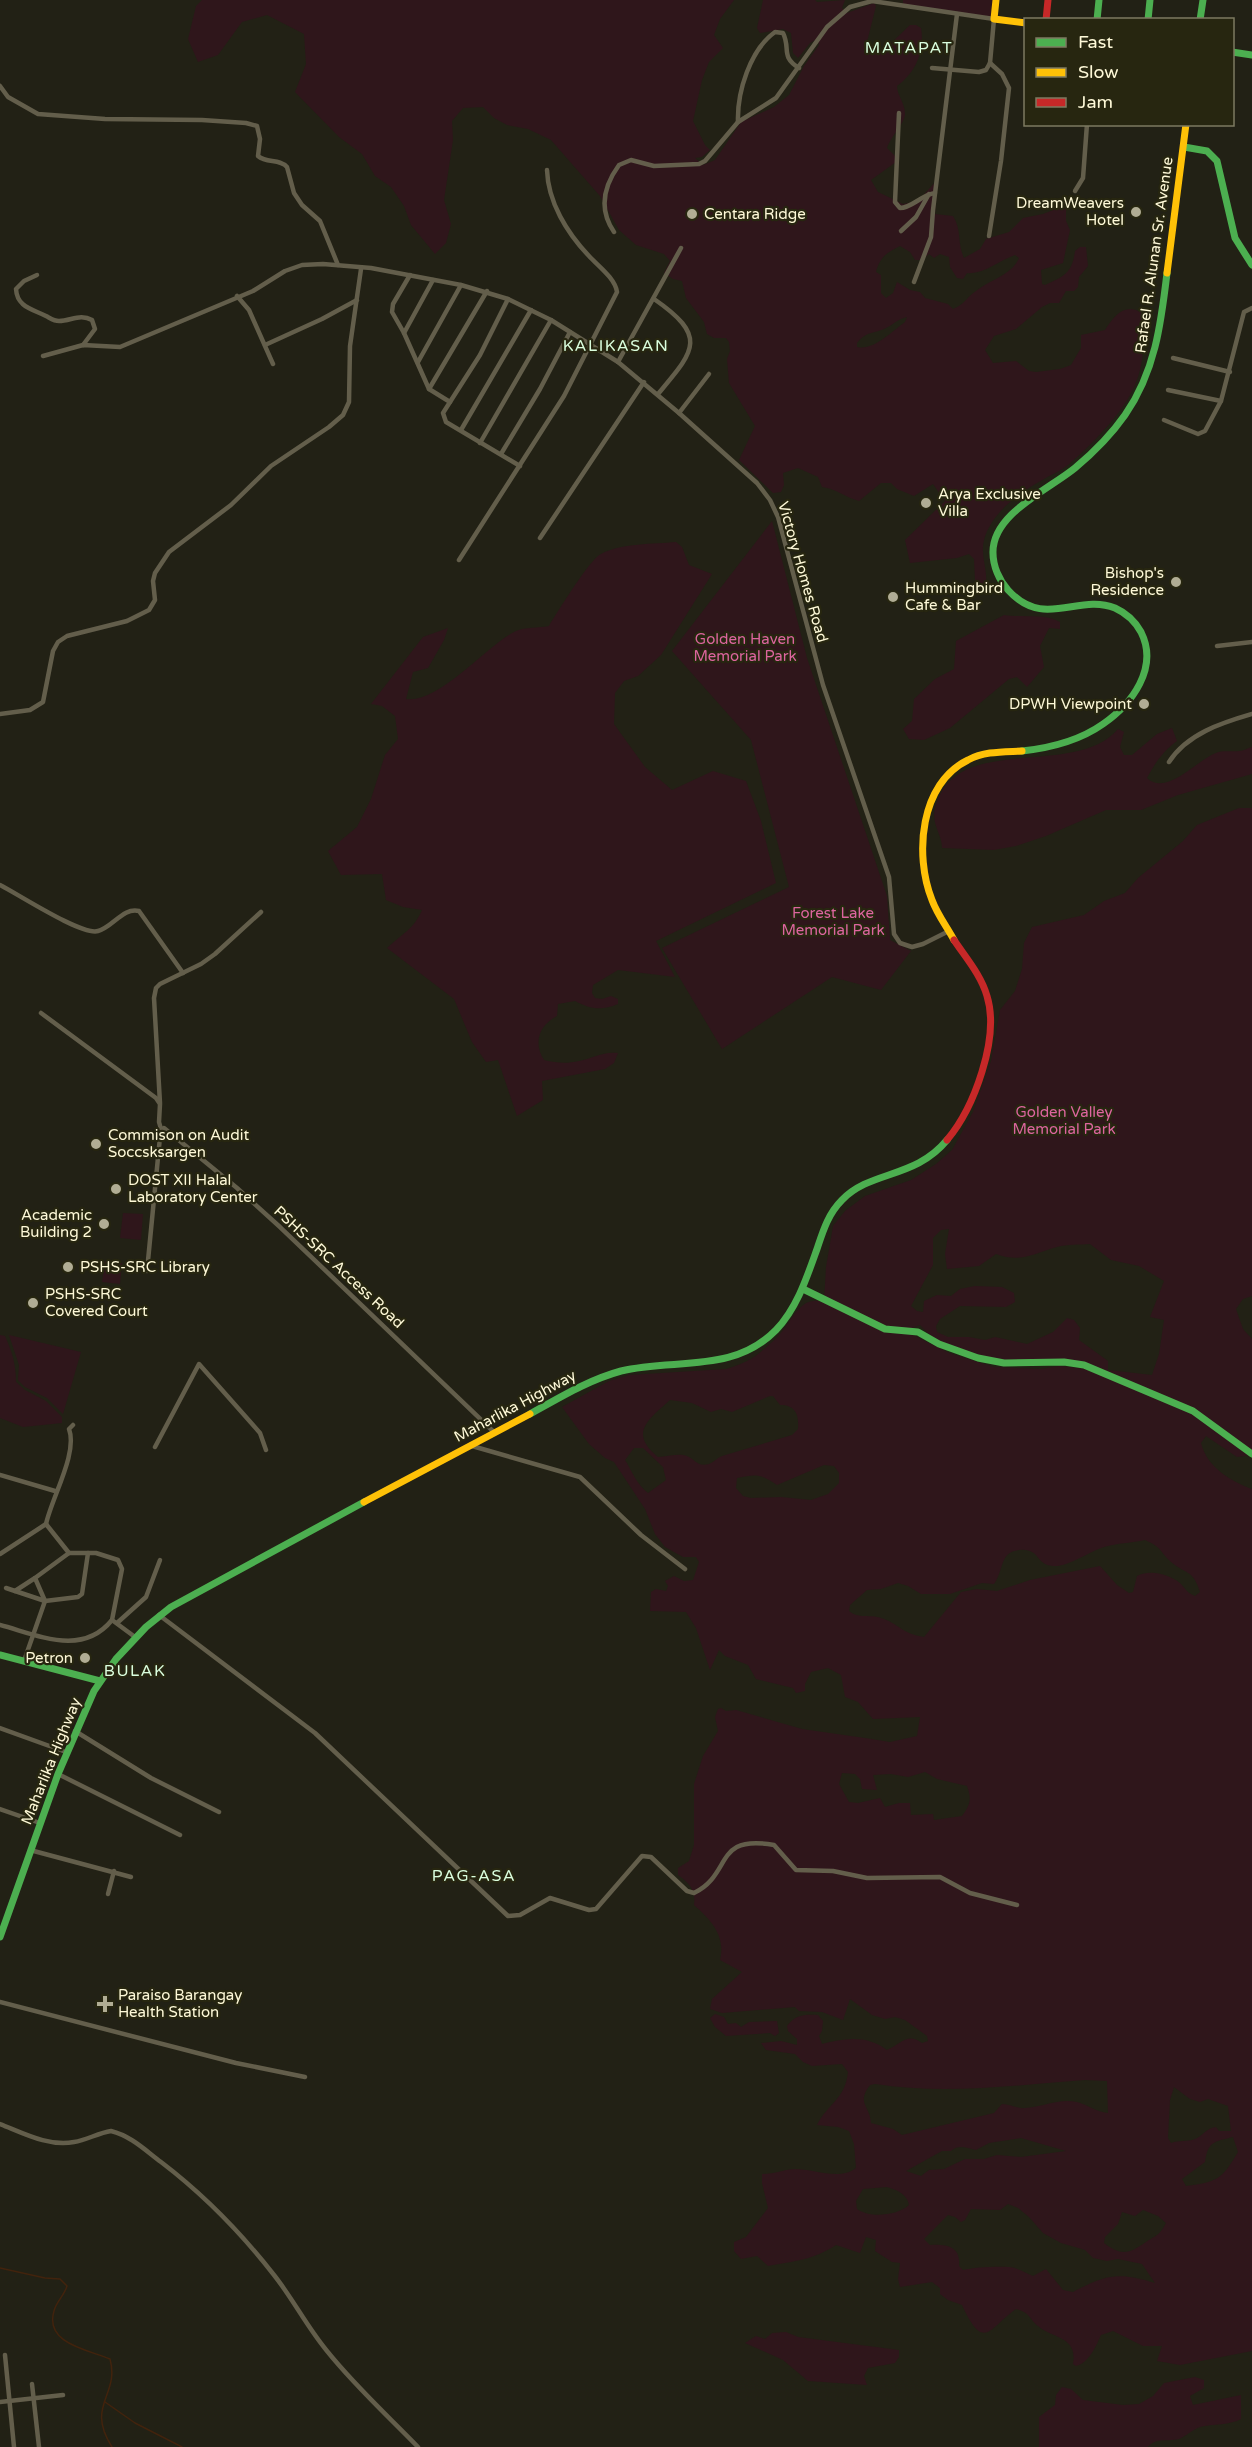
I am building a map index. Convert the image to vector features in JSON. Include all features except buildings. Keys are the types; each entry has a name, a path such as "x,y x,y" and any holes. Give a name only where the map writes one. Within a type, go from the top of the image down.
{"main road":[{"path":"996,0 994,19 1024,23"},
{"path":"1046,18 1048,0"},
{"path":"1097,18 1099,0"},
{"path":"1148,18 1150,0"},
{"path":"1200,18 1203,0"},
{"path":"1234,52 1252,55"},
{"name":"Rafael R. Alunan Sr. Avenue","path":"949,931 930,894 923,855 924,826 928,812 934,795 947,776 961,763 979,755 1053,747 1083,738 1106,723 1124,706 1139,685 1146,669 1147,655 1144,639 1131,620 1120,611 1103,605 1050,610 1040,609 1023,602 1010,592 1001,580 994,564 993,544 1000,526 1008,517 1095,451 1122,421 1142,390 1153,360 1160,329 1186,126"},
{"path":"1184,147 1207,151 1217,161 1235,238 1252,265"},
{"name":"Maharlika Highway","path":"0,1937 75,1731 100,1681 135,1637 159,1616 198,1590 576,1388 605,1376 647,1366 715,1361 745,1353 780,1326 802,1289 827,1221 840,1201 857,1189 926,1161 942,1149 968,1109 988,1039 990,1007 982,984 949,931"},
{"path":"802,1289 885,1329 918,1332 939,1344 978,1358 1005,1363 1064,1362 1084,1365 1192,1411 1252,1454"},
{"path":"0,1655 100,1681"}],"street":[{"path":"614,232 605,217 604,200 608,184 619,165 631,160 654,166 699,164 710,158 738,122 776,98 833,21 850,8 862,3 883,2 994,19 990,63 983,72 932,68"},
{"path":"914,282 931,237 932,194 957,14"},
{"path":"738,122 739,99 744,83 767,38 775,32 783,33 786,55 792,64 799,68"},
{"path":"989,236 1001,161 1009,88 1002,74 990,63"},
{"path":"0,86 8,97 38,114 105,119 202,120 254,125 258,128 259,135 258,156 263,160 277,161 287,167 294,193 302,205 320,220 338,265"},
{"path":"898,113 895,202 900,208 906,208 932,194"},
{"path":"1075,191 1083,178 1087,126"},
{"path":"459,560 564,396 616,297 616,286 565,226 551,194 547,170"},
{"path":"901,231 916,217 932,194"},
{"path":"618,362 681,248"},
{"name":"Victory Homes Road","path":"43,356 83,345 120,347 258,288 293,267 338,265 378,269 487,291 551,320 591,344 644,382 757,483 775,510 822,685 889,877 892,928 896,939 912,947 949,931"},
{"path":"0,714 30,710 43,702 53,651 62,639 127,621 149,610 155,600 153,581 155,573 169,552 231,505 271,466 343,415 350,402 350,346 361,269"},
{"path":"37,275 19,284 16,289 19,301 24,306 58,321 79,316 86,316 92,320 95,329 83,345"},
{"path":"410,275 392,307 392,312 429,389 450,402"},
{"path":"404,333 433,280"},
{"path":"418,362 461,285"},
{"path":"429,389 487,291"},
{"path":"237,296 249,310 273,363"},
{"path":"508,299 480,355 443,413 444,420 520,466"},
{"path":"654,299 679,319 688,334 691,347 683,364 658,394"},
{"path":"264,345 341,310 357,300"},
{"path":"1164,420 1202,434 1221,401 1244,312 1252,308"},
{"path":"461,430 531,310"},
{"path":"480,443 551,320"},
{"path":"501,454 540,389 570,332"},
{"path":"1173,358 1230,372"},
{"path":"679,413 709,374"},
{"path":"540,538 644,382"},
{"path":"1168,390 1221,401"},
{"path":"1218,646 1252,642"},
{"path":"1169,762 1186,741 1216,726 1252,714"},
{"path":"0,885 53,915 88,931 97,931 127,912 139,911 183,973"},
{"path":"147,1271 162,1129 159,1122 155,991 160,984 215,954 261,912"},
{"path":"41,1013 160,1103"},
{"name":"PSHS-SRC Access Road","path":"162,1129 170,1132 272,1219 493,1431"},
{"path":"155,1447 199,1365 260,1433 266,1450"},
{"path":"0,1554 46,1524 55,1491 70,1453 72,1438 69,1429 73,1425"},
{"path":"470,1445 580,1477 641,1535 685,1569"},
{"path":"0,1475 55,1491"},
{"path":"46,1524 69,1553"},
{"path":"15,1591 69,1553 88,1553 115,1558 122,1567 115,1622"},
{"path":"6,1588 45,1600 72,1599 81,1595 88,1553"},
{"path":"0,1625 56,1641 76,1642 94,1635 146,1598 160,1560"},
{"path":"24,1661 45,1600 35,1578"},
{"path":"159,1616 315,1733 508,1916 520,1915 554,1897 592,1910 599,1906 631,1866 642,1856 651,1857 687,1891 694,1893 708,1884 735,1847 744,1844 774,1845 796,1870 833,1871 867,1878 940,1877 970,1893 1017,1905"},
{"path":"115,1622 135,1637"},
{"path":"0,1728 66,1752"},
{"path":"75,1731 151,1778 219,1812"},
{"path":"58,1774 180,1836"},
{"path":"0,1809 40,1823"},
{"path":"30,1850 131,1877"},
{"path":"108,1894 114,1871"},
{"path":"0,2002 236,2063 305,2077"},
{"path":"0,2124 27,2135 58,2143 73,2143 111,2131 140,2145 193,2187 244,2240 275,2276 342,2369 371,2402 418,2447"},
{"path":"5,2355 14,2447"},
{"path":"32,2384 39,2447"},
{"path":"0,2402 63,2395"}],"green space":[{"path":"202,0 734,0 720,19 714,35 723,48 709,62 702,80 693,121 710,150 702,157 695,158 703,165 715,160 741,122 774,107 789,95 804,66 819,45 817,39 810,43 798,58 793,53 791,33 783,29 760,33 757,28 763,0 815,0 817,2 845,0 842,8 847,13 874,3 876,6 866,46 869,52 881,53 910,25 921,28 922,37 920,53 914,68 897,86 905,114 887,148 895,156 896,162 871,180 878,192 903,204 918,201 938,179 935,214 953,216 958,226 964,258 980,249 986,239 1009,232 1023,218 1061,207 1066,209 1066,221 1070,230 1063,263 1041,270 1042,284 1045,285 1066,273 1072,264 1075,251 1080,247 1086,247 1088,266 1079,277 1078,287 1074,291 1066,291 1059,303 1050,303 1042,307 1016,329 994,336 985,350 993,363 1016,361 1029,371 1036,372 1071,365 1081,348 1081,335 1105,330 1120,312 1130,309 1142,313 1145,323 1142,332 1141,368 1135,385 1116,416 1081,454 1065,467 1016,497 993,521 983,546 986,585 978,584 975,580 974,559 969,554 957,558 910,563 905,540 945,501 933,484 914,496 897,489 891,483 881,483 859,501 822,487 818,477 798,468 783,473 784,485 781,492 773,493 739,460 755,426 729,383 727,359 730,351 729,342 726,338 714,338 707,334 704,322 686,298 682,281 673,279 664,273 670,261 664,254 636,245 619,230 600,196 551,140 528,129 507,125 494,118 483,107 463,108 452,121 453,140 444,200 451,224 446,243 435,254 411,225 404,206 391,187 375,176 362,154 339,137 295,92 306,64 304,34 267,15 242,22 218,55 198,62 188,39 196,6","holes":["900,246 910,252 915,260 922,260 929,254 934,258 940,254 949,257 950,267 957,278 963,279 967,273 985,270 1015,255 1019,258 1006,273 981,287 953,309 948,304 925,298 920,292 910,290 897,282 893,293 886,298 881,293 881,275 876,272 879,263 884,256","907,317 905,322 876,343 857,347 857,343 864,336"]},
{"path":"903,0 995,0 993,17 903,4"},
{"name":"Forest Lake Memorial Park","path":"772,521 807,658 887,896 890,940 911,951 881,990 832,977 722,1049 662,948 789,887 751,740 672,651"},
{"path":"676,542 682,547 689,565 712,574 661,655 638,676 624,681 615,693 614,724 645,767 672,790 713,771 746,781 761,821 776,883 656,941 675,977 618,970 593,985 592,993 595,998 602,999 611,996 618,999 618,1004 601,1008 586,1006 575,1001 558,1004 557,1016 546,1024 540,1035 539,1047 544,1060 570,1063 603,1054 618,1053 614,1063 605,1069 542,1081 543,1100 517,1116 498,1060 486,1062 472,1042 454,999 387,948 411,927 422,910 403,907 386,900 382,874 341,875 328,851 357,827 371,799 385,755 398,739 395,716 382,706 371,704 423,637 448,628 428,668 413,672 406,699 419,698 448,683 516,631 549,626 582,576 601,554 628,546"},
{"path":"1004,615 1040,617 1060,622 1060,629 1049,628 1040,646 1044,667 1027,687 1017,677 1009,679 950,728 924,740 909,739 903,729 912,721 914,699 935,679 954,669 956,641"},
{"path":"1172,728 1177,741 1160,758 1147,778 1155,783 1172,780 1218,752 1241,751 1252,747 1252,774 1178,795 1141,810 1106,810 1046,836 1016,846 994,850 942,848 934,819 935,808 947,784 966,770 991,762 1074,752 1099,744 1118,729 1124,732 1120,747 1124,755 1132,755 1157,734"},
{"name":"Golden Valley Memorial Park","path":"1239,808 1252,808 1252,1296 1243,1299 1236,1309 1243,1329 1252,1339 1252,1455 1237,1457 1206,1436 1201,1443 1208,1459 1220,1472 1252,1489 1252,2351 1180,2365 1157,2361 1162,2346 1143,2346 1113,2331 1101,2335 1088,2358 1076,2366 1073,2364 1074,2355 1068,2343 1044,2330 1021,2311 1016,2309 993,2329 982,2332 976,2329 962,2305 940,2294 940,2288 932,2282 900,2287 898,2279 900,2263 892,2262 875,2251 876,2240 866,2237 860,2253 836,2245 811,2257 768,2266 757,2256 741,2259 734,2251 734,2242 746,2237 768,2208 762,2174 802,2169 842,2174 856,2168 854,2144 849,2131 838,2127 817,2125 843,2089 848,2072 842,2064 812,2066 803,2062 795,2054 766,2050 761,2043 781,2041 797,2045 797,2039 788,2031 787,2026 797,2017 808,2015 818,2015 823,2021 819,2036 822,2044 856,2039 872,2042 887,2050 908,2039 922,2043 928,2041 927,2036 905,2020 895,2017 885,2019 872,2015 850,1999 843,2020 822,2012 799,2011 795,2007 722,2013 710,2009 712,1999 742,1972 720,1960 721,1943 716,1929 694,1905 693,1891 689,1884 678,1875 678,1868 689,1861 694,1845 694,1784 703,1756 718,1731 715,1717 718,1709 721,1708 726,1711 736,1710 802,1729 890,1742 917,1736 920,1717 873,1719 858,1702 845,1697 841,1675 828,1668 811,1672 805,1684 805,1691 796,1693 793,1688 756,1679 748,1665 725,1656 719,1650 710,1670 696,1628 686,1612 650,1611 651,1592 656,1589 666,1591 668,1586 665,1581 674,1576 684,1581 693,1580 699,1562 696,1557 683,1557 665,1547 655,1534 645,1509 614,1462 605,1458 589,1444 562,1407 609,1381 629,1375 726,1369 742,1364 756,1356 775,1339 805,1304 816,1301 824,1302 826,1267 833,1226 845,1211 865,1196 911,1180 936,1164 952,1150 973,1112 991,1061 1000,1010 1015,991 1022,969 1024,943 1032,927 1084,915 1104,901 1125,893 1138,878 1183,841 1197,825","holes":["949,1229 945,1254 947,1269 979,1266 996,1254 1020,1258 1061,1246 1090,1244 1111,1260 1139,1266 1164,1281 1150,1317 1164,1320 1159,1354 1152,1375 1108,1370 1108,1361 1079,1340 1080,1328 1074,1320 1067,1318 1053,1332 1027,1344 995,1337 985,1340 948,1337 937,1332 936,1326 940,1319 960,1306 1006,1307 1015,1302 1014,1293 1002,1287 975,1286 960,1289 951,1296 937,1295 924,1301 923,1312 917,1311 911,1306 933,1265 933,1238 941,1230","920,1325 944,1343 1003,1361 1063,1359 1084,1364 1095,1370 1060,1366 1040,1369 994,1367 949,1353 911,1334 912,1328","773,1396 780,1405 793,1409 798,1419 798,1429 792,1435 722,1456 705,1465 683,1455 658,1457 644,1441 643,1433 649,1420 670,1400 692,1403 711,1412 721,1409 732,1412","634,1448 643,1448 663,1467 666,1480 648,1493 638,1482 625,1460","824,1465 834,1466 839,1473 839,1483 828,1494 811,1500 781,1497 751,1498 743,1496 736,1488 737,1478 758,1476 777,1485","1145,1540 1155,1545 1171,1562 1194,1579 1200,1592 1195,1596 1176,1580 1165,1575 1148,1573 1137,1576 1133,1592 1129,1593 1117,1585 1100,1566 1030,1580 997,1591 977,1589 961,1592 924,1637 905,1631 881,1618 856,1615 849,1611 850,1605 867,1590 881,1589 898,1583 921,1594 950,1594 982,1583 994,1584 1005,1558 1014,1551 1026,1550 1035,1554 1047,1565 1059,1566 1098,1549","925,1772 937,1779 967,1786 970,1799 962,1816 934,1820 933,1814 911,1815 910,1803 885,1807 880,1798 858,1803 849,1802 839,1784 842,1773 855,1774 860,1779 862,1789 877,1790 873,1775 891,1774 908,1777","1085,2080 1107,2081 1108,2113 1070,2101 1025,2108 1002,2104 994,2113 902,2135 893,2129 871,2123 864,2101 866,2091 870,2085 875,2084 928,2089","1174,2087 1190,2099 1200,2102 1208,2099 1228,2106 1231,2131 1219,2131 1216,2127 1207,2130 1195,2139 1171,2143 1168,2138 1170,2100","1233,2137 1238,2152 1228,2168 1212,2181 1186,2186 1182,2179 1205,2162 1210,2146","1021,2138 1066,2151 1021,2157 997,2155 984,2159 965,2159 944,2169 929,2170 921,2176 906,2171 942,2151 966,2148 976,2150 989,2143","887,2187 904,2195 909,2205 898,2211 877,2215 857,2209 856,2201 863,2189","1008,2204 1018,2208 1029,2217 1043,2233 1061,2243 1085,2250 1093,2258 1107,2261 1118,2259 1142,2264 1155,2283 1122,2276 1104,2278 1073,2292 1063,2290 1046,2269 1033,2276 1010,2267 963,2270 959,2266 958,2254 955,2250 947,2246 930,2245 924,2239 948,2215 961,2222 965,2220 971,2209 1000,2210","1143,2210 1158,2216 1166,2223 1156,2236 1126,2252 1116,2250 1104,2243 1105,2237 1118,2224 1122,2212 1135,2216"]},
{"path":"123,1213 143,1214 141,1240 120,1238"},
{"path":"105,1261 122,1263 120,1284 102,1282"},
{"path":"0,1335 5,1336 12,1353 16,1382 25,1390 46,1401 62,1417 62,1423 23,1427 0,1418"},
{"path":"9,1335 81,1352 63,1414 47,1398 25,1387 18,1380 19,1365"},
{"path":"715,2014 724,2017 728,2024 736,2023 741,2027 749,2022 777,2021 779,2033 775,2036 770,2033 726,2036 715,2027 710,2018"},
{"path":"786,2332 798,2337 899,2350 899,2357 895,2363 868,2368 864,2376 867,2385 808,2381 783,2360 745,2343 756,2336 765,2339 772,2333"},
{"path":"1195,2377 1204,2380 1204,2388 1190,2396 1193,2405 1241,2395 1241,2419 1200,2427 1179,2439 1158,2441 1148,2447 1039,2447 1039,2417 1055,2405 1056,2395 1062,2387 1071,2389 1083,2400 1123,2405 1139,2404 1153,2396 1164,2383"}],"waterway":[{"path":"0,2268 60,2279 67,2286 55,2308 53,2322 56,2331 70,2344 110,2359 111,2382 102,2410 102,2421 112,2447"},
{"path":"105,2402 135,2423 182,2447"}],"traffic: fast":[{"path":"1097,18 1099,0"},
{"path":"1148,18 1150,0"},
{"path":"1200,18 1203,0"},
{"path":"1234,52 1252,55"},
{"path":"1184,147 1207,151 1217,161 1235,238 1252,265"},
{"path":"1022,751 1064,743 1094,730 1114,716 1133,696 1145,672 1146,645 1139,628 1126,615 1115,608 1101,605 1088,604 1048,609 1035,608 1021,602 1002,582 995,568 993,553 995,539 1011,515 1075,468 1102,443 1114,430 1135,399 1155,347 1167,273"},
{"path":"530,1414 585,1384 621,1371 722,1359 759,1344 776,1330 796,1302 826,1223 842,1200 866,1183 921,1162 947,1140"},
{"path":"803,1289 885,1329 918,1332 939,1344 978,1358 1004,1363 1064,1362 1084,1365 1193,1411 1252,1454"},
{"path":"0,1937 58,1774 94,1691 116,1659 146,1627 171,1607 364,1502"},
{"path":"0,1655 100,1681"}],"traffic: slow":[{"path":"996,0 994,19 1024,23"},
{"path":"1167,273 1186,126"},
{"path":"954,940 934,905 926,882 923,842 925,822 931,803 940,785 952,771 968,760 988,753 1022,751"},
{"path":"364,1502 530,1414"}],"traffic: jam":[{"path":"1046,18 1048,0"},
{"path":"947,1140 975,1091 982,1072 990,1032 990,1013 984,988 973,967 954,940"}],"place":[{"name":"DreamWeavers Hotel","path":"1136,212"},
{"name":"Centara Ridge","path":"692,214"},
{"name":"Arya Exclusive Villa","path":"926,503"},
{"name":"Bishop's Residence","path":"1176,582"},
{"name":"Hummingbird Cafe & Bar","path":"893,597"},
{"name":"DPWH Viewpoint","path":"1144,704"},
{"name":"Commison on Audit Soccsksargen","path":"96,1144"},
{"name":"DOST XII Halal Laboratory Center","path":"116,1189"},
{"name":"Academic Building 2","path":"104,1224"},
{"name":"PSHS-SRC Library","path":"68,1267"},
{"name":"PSHS-SRC Covered Court","path":"33,1303"},
{"name":"Petron","path":"85,1658"},
{"name":"Paraiso Barangay Health Station","path":"105,2004"}],"district":[{"name":"MATAPAT","path":"909,48"},
{"name":"KALIKASAN","path":"616,346"},
{"name":"BULAK","path":"135,1671"},
{"name":"PAG-ASA","path":"474,1876"}],"park label":[{"name":"Golden Haven Memorial Park","path":"745,648"}]}
